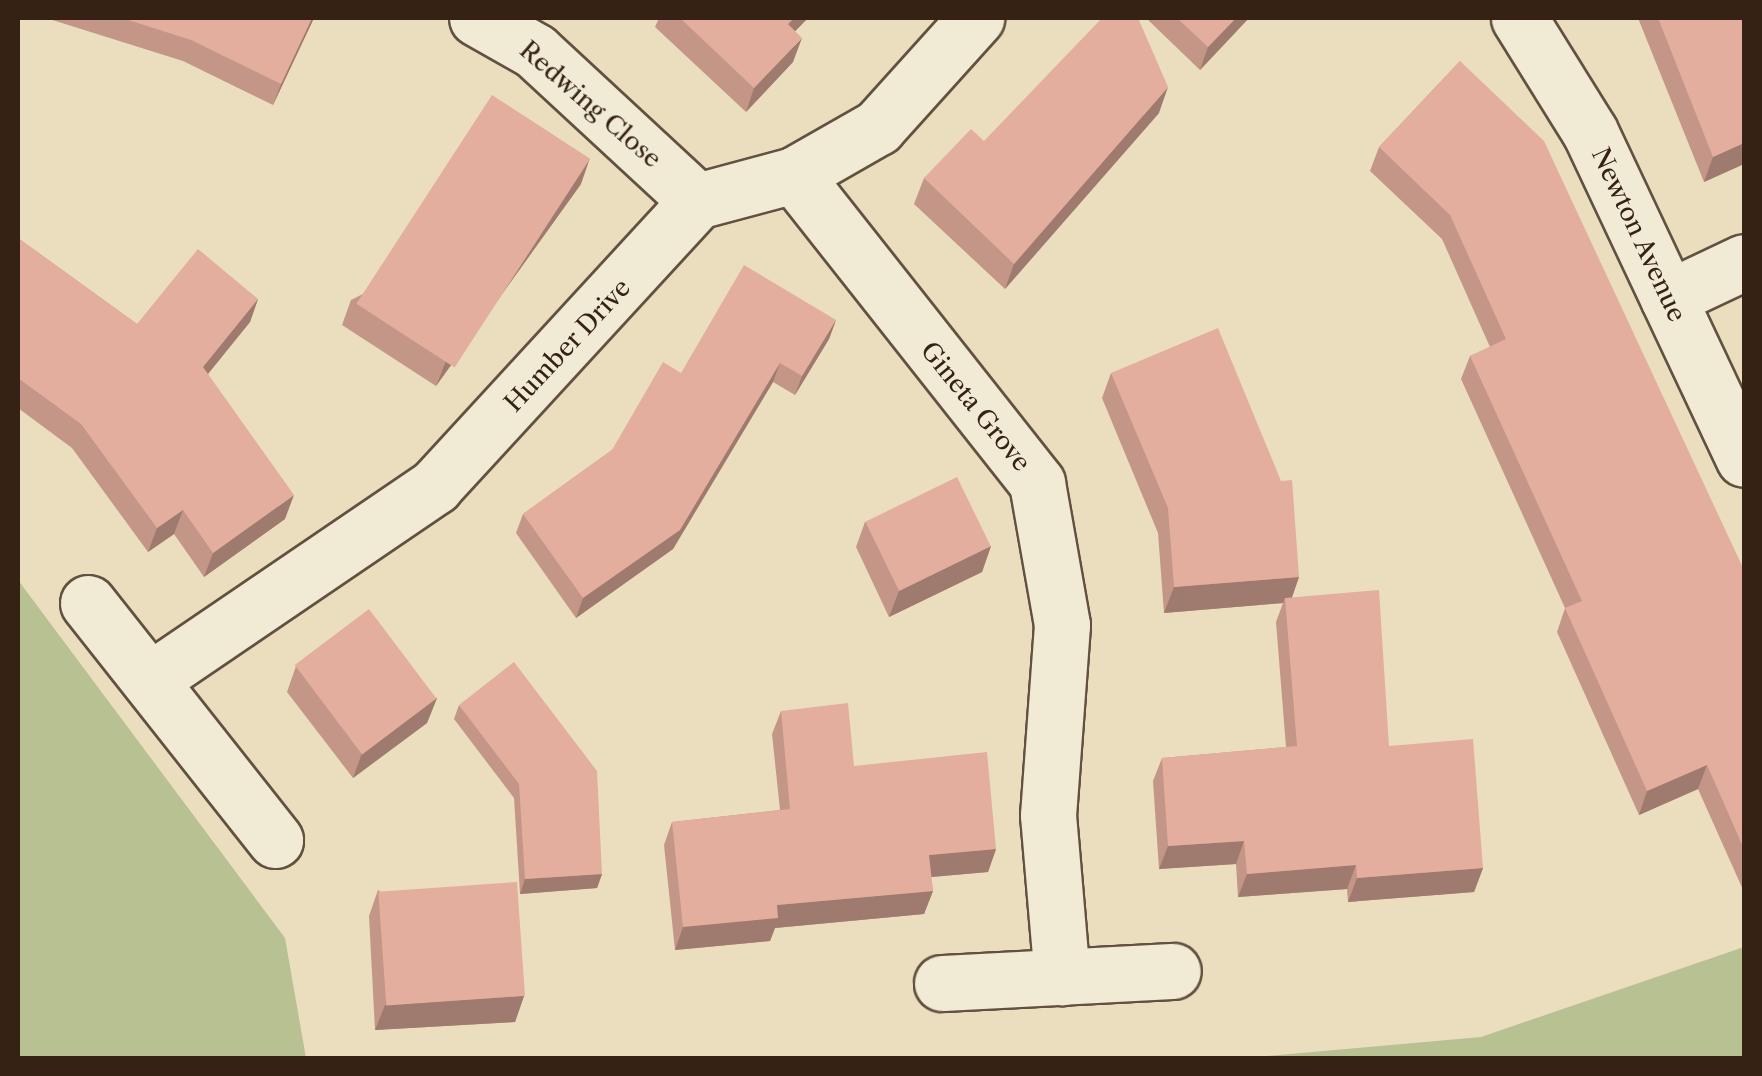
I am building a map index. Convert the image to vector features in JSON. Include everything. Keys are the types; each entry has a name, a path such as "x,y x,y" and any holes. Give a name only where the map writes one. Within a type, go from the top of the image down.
{"street":[{"name":"Redwing Close","path":"477,18 535,51 697,201"},
{"path":"697,201 794,175 878,128 976,18"},
{"name":"Newton Avenue","path":"1518,18 1590,132 1744,458"},
{"name":"Gineta Grove","path":"794,175 1037,484 1062,625 1048,815 1062,977"},
{"name":"Humber Drive","path":"150,680 434,486 697,201"},
{"path":"1668,298 1744,262"},
{"path":"88,602 275,840"},
{"path":"942,982 1174,971"}],"green space":[{"path":"18,580 285,938 306,1058 18,1058"},
{"path":"1744,947 1744,1058 1244,1058 1481,1037"}],"building":[{"path":"122,18 312,18 281,84 191,40"},
{"path":"680,18 794,18 788,24 802,38 754,88"},
{"path":"1102,18 1138,18 1168,87 1014,264 924,178 971,129 984,141"},
{"path":"1177,18 1236,18 1208,47"},
{"path":"1658,18 1744,18 1744,143 1713,157"},
{"path":"1460,61 1544,141 1744,570 1744,849 1707,765 1647,791 1565,608 1582,601 1470,356 1506,339 1450,215 1379,147"},
{"path":"492,95 590,159 455,368 356,304"},
{"path":"18,238 137,324 198,249 258,299 203,367 294,495 213,553 183,510 157,528 81,424 18,378"},
{"path":"744,265 836,320 802,376 780,363 680,530 583,598 523,514 612,450 663,362 681,373"},
{"path":"1218,328 1281,481 1292,480 1299,577 1174,587 1168,508 1111,373"},
{"path":"957,477 991,546 899,591 865,522"},
{"path":"1379,590 1389,746 1473,739 1483,868 1357,878 1356,865 1247,874 1244,841 1168,846 1162,758 1297,746 1285,598"},
{"path":"369,609 436,698 362,754 295,665"},
{"path":"514,662 597,771 602,874 525,879 519,784 459,705"},
{"path":"848,703 854,766 987,752 996,849 929,855 933,891 777,905 778,918 683,927 672,822 790,809 781,711"},
{"path":"517,882 525,996 386,1005 378,892"}]}
